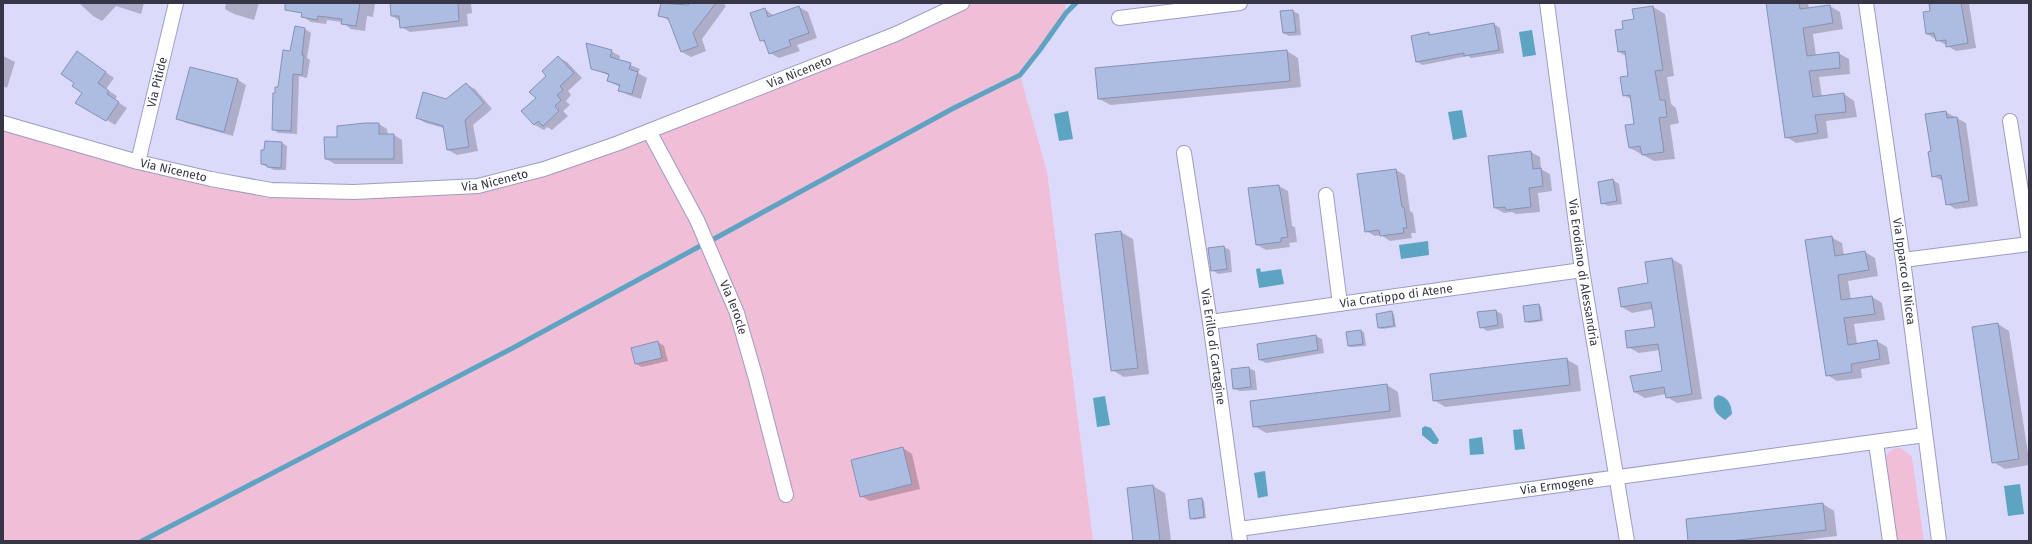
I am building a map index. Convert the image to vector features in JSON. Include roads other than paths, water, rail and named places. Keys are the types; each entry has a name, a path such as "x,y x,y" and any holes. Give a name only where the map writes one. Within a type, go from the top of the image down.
{"street":[{"name":"Via Pitide","path":"138,162 176,3"},
{"name":"Via Niceneto","path":"3,123 138,162 211,179 271,190 354,192 478,186 544,169 649,131 889,37 962,3"},
{"path":"1119,18 1240,3"},
{"name":"Via Erodiano di Alessandria","path":"1547,3 1582,270 1615,477 1627,541"},
{"name":"Via Ipparco di Nicea","path":"1866,3 1903,260 1939,541"},
{"path":"1903,260 2029,243 2010,121"},
{"name":"Via Ierocle","path":"649,131 697,220 737,312 786,495"},
{"name":"Via Erillo di Cartagine","path":"1184,154 1210,322 1240,535"},
{"path":"1326,195 1340,304"},
{"name":"Via Cratippo di Atene","path":"1210,322 1582,270"},
{"name":"Via Ermogene","path":"1240,535 1615,477 1876,443 1925,435"},
{"path":"1876,443 1890,541"}],"water":[{"path":"1532,30 1536,55 1523,57 1519,32"},
{"path":"1462,110 1467,137 1453,140 1448,112"},
{"path":"1068,111 1073,139 1059,141 1054,114"},
{"path":"1428,241 1429,255 1401,259 1399,245"},
{"path":"1260,268 1261,272 1281,269 1284,284 1259,288 1256,269"},
{"path":"1718,395 1725,398 1731,407 1732,414 1725,420 1714,408 1714,398"},
{"path":"1105,396 1110,425 1097,427 1093,398"},
{"path":"1425,426 1431,428 1439,440 1437,444 1433,444 1422,435 1422,428"},
{"path":"1522,429 1525,449 1515,450 1513,430"},
{"path":"1482,437 1484,454 1470,455 1469,439"},
{"path":"1265,471 1268,496 1258,498 1254,473"},
{"path":"2020,484 2024,514 2008,516 2004,486"}],"waterway":[{"path":"712,240 952,109 1020,75 1066,13 1076,3"},
{"path":"142,541 509,350 702,245"}]}
